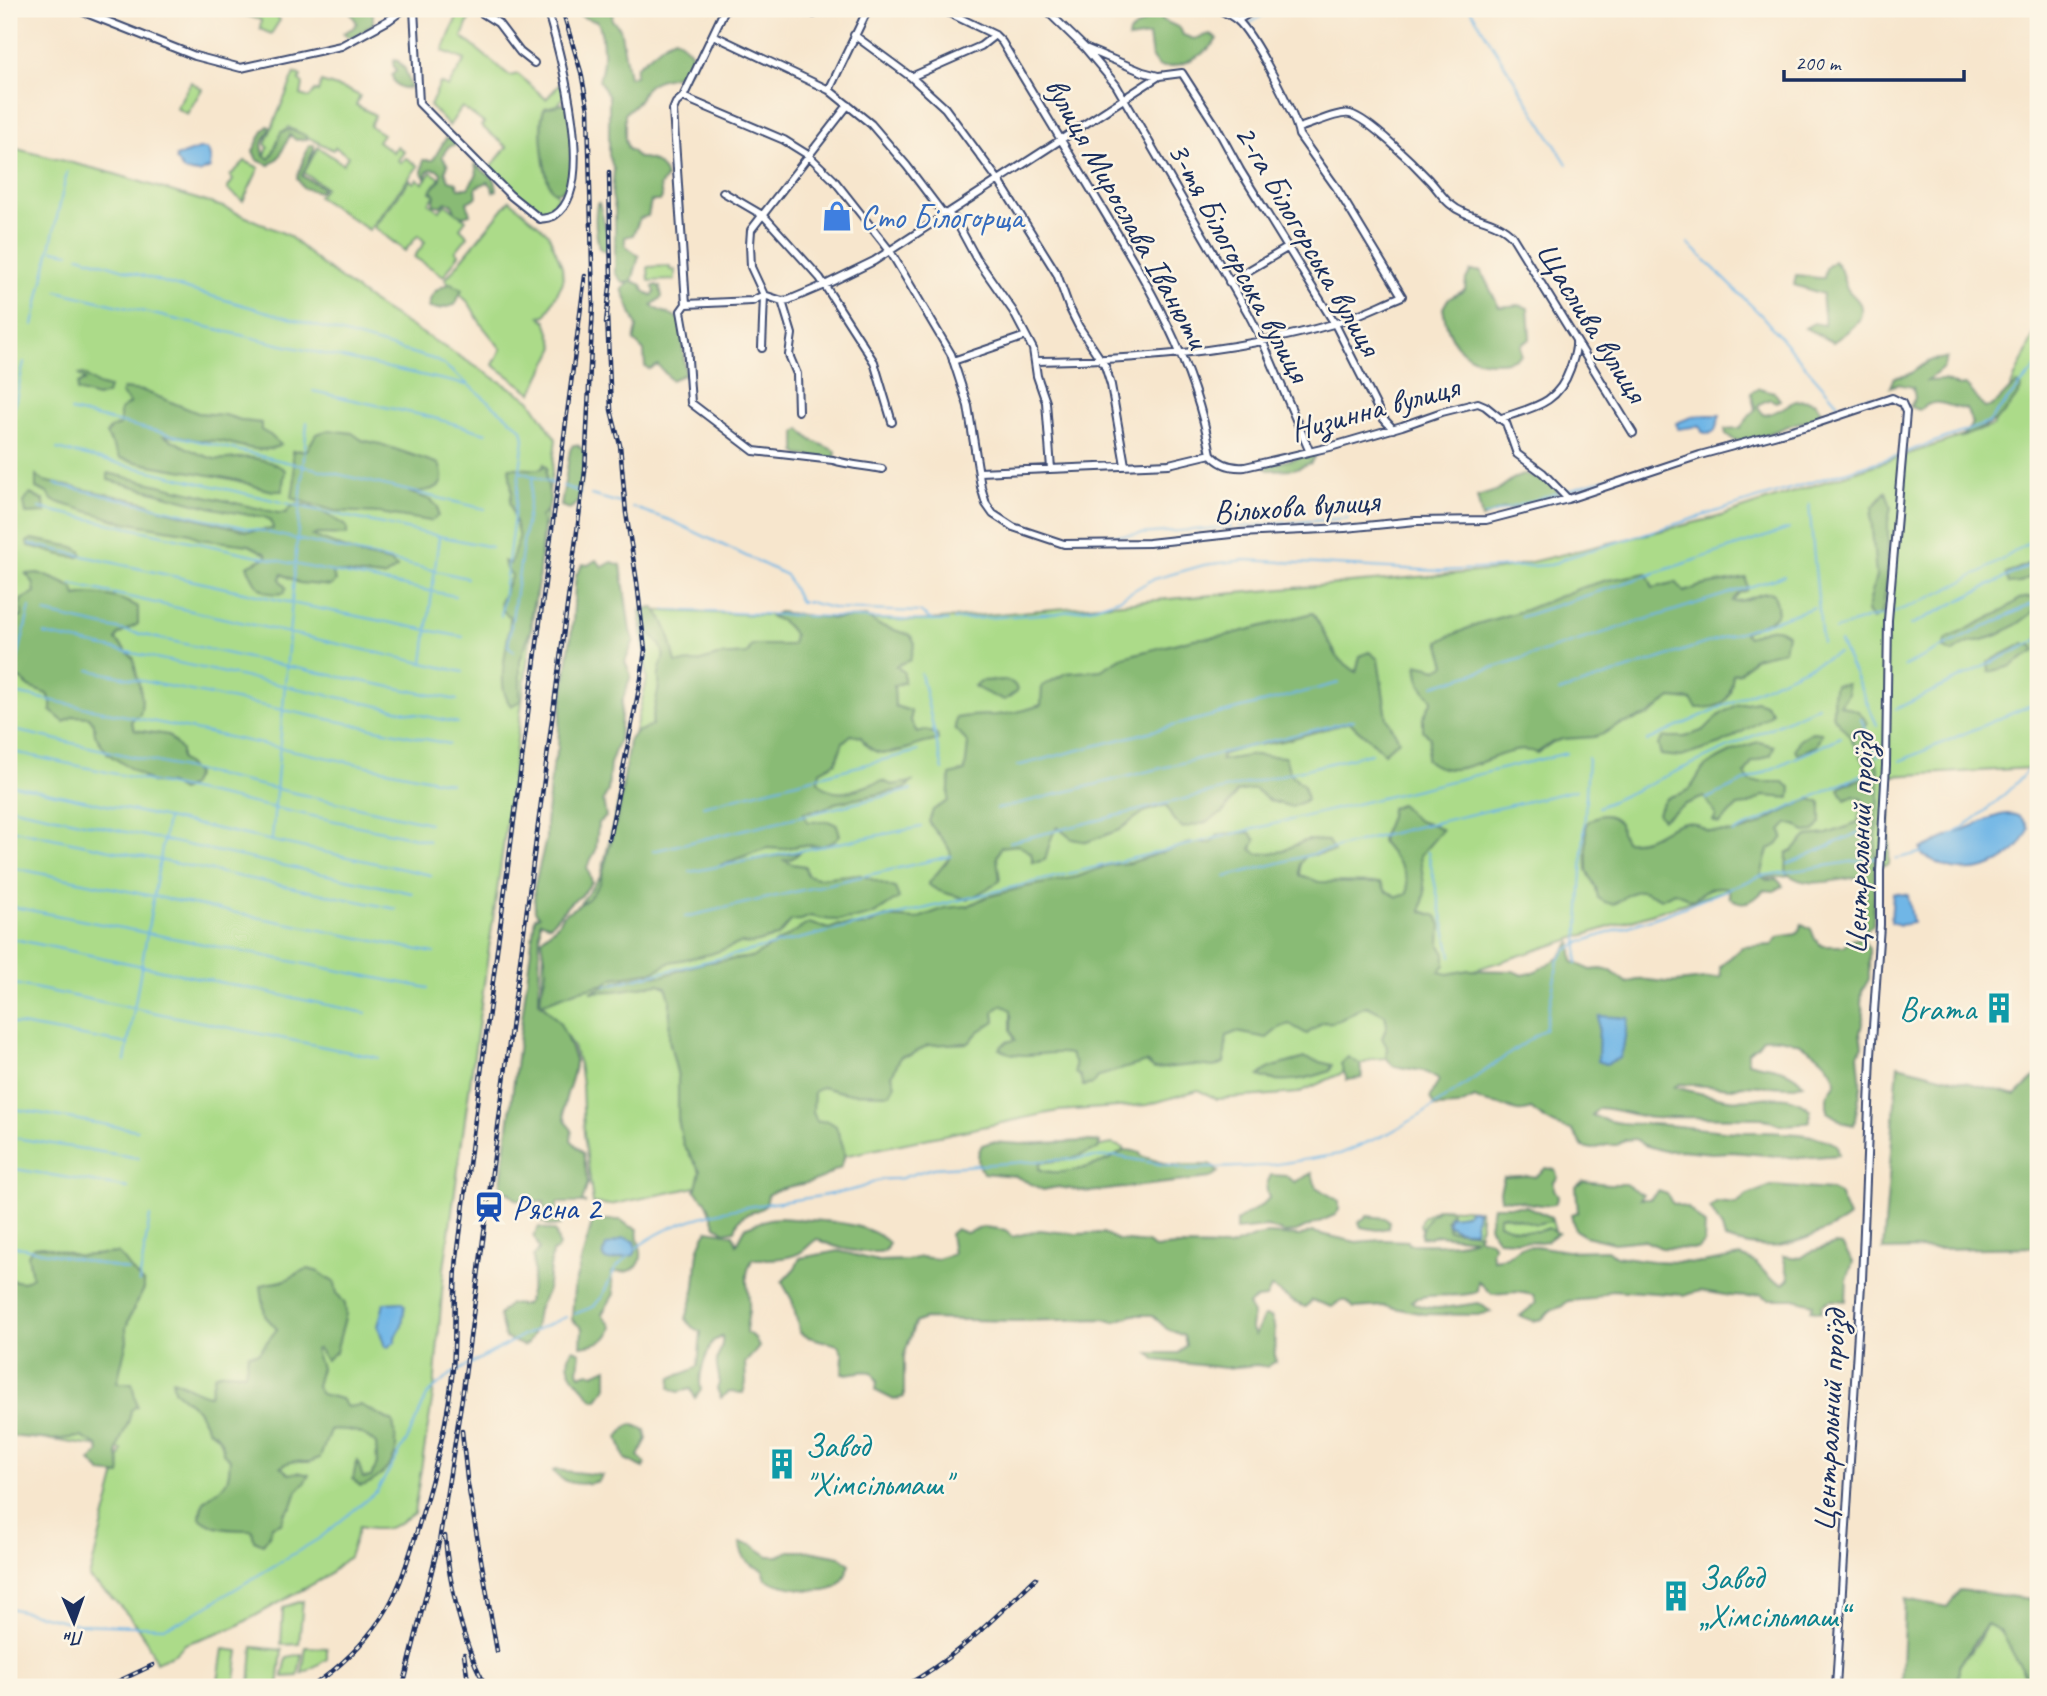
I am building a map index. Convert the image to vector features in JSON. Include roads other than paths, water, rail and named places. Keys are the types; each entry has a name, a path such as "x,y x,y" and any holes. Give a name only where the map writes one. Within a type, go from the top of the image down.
{"street":[{"path":"76,9 195,56 241,68 341,46 404,9"},
{"path":"414,9 419,103 510,195 540,219 553,217 566,202 573,183 575,148 573,118 547,9"},
{"path":"476,9 498,23 520,52 534,63"},
{"path":"725,9 683,97 673,110 686,303 681,311 687,345 691,402 754,451 833,460 844,464 855,463 882,469"},
{"path":"802,9 814,14"},
{"path":"829,90 867,9"},
{"name":"вулиця Мирослава Іванюти","path":"941,9 995,35 1002,42 1061,139 1152,292 1182,353 1201,410 1211,454"},
{"name":"3-тя Білогорська вулиця","path":"1045,9 1085,48 1124,98 1262,340 1309,450"},
{"path":"1035,361 1101,360 1182,353 1262,340 1335,324 1402,296 1336,187 1299,135 1298,128 1262,58 1238,20 1217,9"},
{"path":"1238,20 1256,9"},
{"path":"713,35 829,90 848,104 871,124 941,211 955,219 976,258 1013,311 1033,349 1037,376 1046,402 1051,468"},
{"path":"854,35 911,78 951,116 999,181 1057,274 1079,327 1101,360 1111,385 1125,465"},
{"path":"911,78 981,46 995,35"},
{"path":"1085,48 1159,76"},
{"name":"2-га Білогорська вулиця","path":"1159,76 1182,74 1335,324 1382,417 1393,429"},
{"path":"686,303 752,301 764,295 782,301 824,285 890,251 1159,76"},
{"name":"Вільхова вулиця","path":"683,97 756,127 808,155 834,180 890,251 953,361 968,406 986,504 1004,522 1022,531 1064,544 1083,546 1149,543 1240,533 1345,528 1416,521 1486,520 1568,499 1892,398 1902,403 1906,411"},
{"path":"762,348 764,295 751,267 751,230 848,104"},
{"name":"Щаслива вулиця","path":"1298,128 1341,113 1351,114 1383,137 1429,180 1451,205 1505,228 1633,433"},
{"path":"723,192 764,216 824,285 874,362 892,422"},
{"path":"1229,282 1287,247"},
{"path":"782,301 793,334 789,355 798,382 798,411"},
{"path":"953,361 1026,336"},
{"path":"1499,419 1540,406 1557,394 1577,349 1576,341"},
{"name":"Низинна вулиця","path":"1211,454 1215,459 1232,467 1245,467 1330,447 1478,403 1506,423 1517,454 1543,473 1568,499"},
{"name":"Центральний проїзд","path":"1836,1687 1880,925 1888,620 1906,411"},
{"path":"979,472 1183,462 1211,454"}],"water":[{"path":"207,149 210,168 199,173 184,171 176,157"},
{"path":"1720,415 1715,431 1709,434 1702,432 1700,426 1678,429 1676,423 1694,416"},
{"path":"2006,814 2020,817 2029,829 2017,849 1998,862 1977,870 1965,870 1949,868 1923,856 1921,849"},
{"path":"1893,893 1908,895 1913,923 1900,925 1891,922"},
{"path":"1599,1016 1628,1018 1620,1058 1606,1064 1598,1061"},
{"path":"1469,1210 1477,1210 1474,1231 1459,1230 1447,1223 1449,1216 1466,1214"},
{"path":"624,1238 634,1241 634,1255 605,1260 603,1255 606,1246"},
{"path":"402,1302 405,1305 402,1325 395,1342 388,1347 385,1347 378,1326 384,1303"}],"waterway":[{"path":"1247,25 1273,9"},
{"path":"1470,9 1567,164"},
{"path":"33,325 67,172"},
{"path":"1688,243 1762,316 1840,406"},
{"path":"53,250 69,253"},
{"path":"79,256 433,359 443,364 522,429 524,439 501,616"},
{"path":"57,291 278,344 467,385"},
{"path":"9,430 24,362"},
{"path":"1906,452 1988,423 2038,365"},
{"path":"313,391 430,417 486,433"},
{"path":"1826,411 1870,396"},
{"path":"71,411 485,509"},
{"path":"272,839 307,422"},
{"path":"57,449 311,509 491,547"},
{"path":"954,620 1058,613 1095,607 1119,599 1151,580 1204,565 1245,560 1440,571 1551,565 1566,558 1896,456"},
{"path":"1565,491 1635,470"},
{"path":"521,472 554,484"},
{"path":"514,651 508,646 533,477"},
{"path":"55,484 467,578"},
{"path":"563,486 580,492"},
{"path":"1485,516 1557,493"},
{"path":"591,495 620,503"},
{"path":"1809,504 1822,642"},
{"path":"632,507 672,521 786,575 800,602 836,609 920,612 933,621 948,621"},
{"path":"39,508 303,566 455,596"},
{"path":"1240,527 1348,518"},
{"path":"1086,538 1231,527"},
{"path":"1521,617 1789,529"},
{"path":"1892,613 1968,579 2038,536"},
{"path":"423,663 439,537"},
{"path":"30,544 301,605 463,637"},
{"path":"1911,625 2038,561"},
{"path":"1434,686 1784,576"},
{"path":"71,584 463,672"},
{"path":"1904,666 2038,601"},
{"path":"10,691 30,607"},
{"path":"1559,692 1815,607"},
{"path":"665,610 930,621"},
{"path":"45,613 266,662 457,700"},
{"path":"1835,630 1868,618 1887,615"},
{"path":"44,634 458,723"},
{"path":"1896,709 2038,640"},
{"path":"1840,642 1877,725"},
{"path":"1647,741 1838,653"},
{"path":"89,670 449,744"},
{"path":"921,674 943,770"},
{"path":"1017,766 1339,683"},
{"path":"9,704 10,692 450,783"},
{"path":"1900,761 2038,702"},
{"path":"1599,807 1818,706"},
{"path":"1861,719 1878,756"},
{"path":"997,809 1354,720"},
{"path":"9,729 429,823"},
{"path":"1706,799 1841,737"},
{"path":"9,751 429,841"},
{"path":"703,806 918,751"},
{"path":"1010,842 1371,753"},
{"path":"605,986 1567,753"},
{"path":"1950,837 2009,790 2038,756"},
{"path":"1577,964 1588,758"},
{"path":"1733,833 1866,773"},
{"path":"9,784 431,875"},
{"path":"653,851 911,790"},
{"path":"1225,877 1408,829 1576,790"},
{"path":"9,807 412,893"},
{"path":"125,1061 167,819"},
{"path":"690,872 921,827"},
{"path":"9,829 396,909"},
{"path":"1788,864 1862,831"},
{"path":"1428,852 1451,956"},
{"path":"1895,859 1924,852"},
{"path":"685,917 951,856"},
{"path":"635,1249 659,1233 713,1214 828,1195 933,1168 1115,1156 1187,1169 1265,1166 1340,1154 1389,1133 1421,1115 1545,1029 1558,961 1566,950 1761,876 1876,858"},
{"path":"9,867 434,953"},
{"path":"9,906 428,988"},
{"path":"9,938 366,1013"},
{"path":"9,983 379,1058"},
{"path":"9,1023 128,1044"},
{"path":"9,1108 137,1130"},
{"path":"9,1137 139,1158"},
{"path":"9,1168 128,1188"},
{"path":"139,1283 150,1216"},
{"path":"9,1245 128,1270"},
{"path":"574,1314 593,1307 602,1297 615,1269 629,1256"},
{"path":"9,1608 78,1624 165,1627 182,1621 320,1538 377,1491 407,1440 428,1394 450,1375 522,1336 566,1317"}],"railway":[{"path":"403,1687 439,1542 462,1398 585,471 593,305 588,109 581,72 562,9"},
{"path":"606,323 611,278 609,172"},
{"path":"311,1687 359,1646 375,1627 394,1596 424,1508 444,1429 453,1368 457,1257 585,276"},
{"path":"607,314 611,410 620,445 626,513 645,650 609,839"},
{"path":"462,1431 467,1479 497,1651"},
{"path":"445,1536 458,1614 471,1654 487,1687"},
{"path":"903,1687 956,1651 1036,1578"},
{"path":"464,1654 469,1687"},
{"path":"106,1687 153,1665"}],"place":[{"name":"Сто Білогорща","path":"837,216"},
{"name":"Brama","path":"1999,1008"},
{"name":"Рясна 2","path":"489,1207"},
{"name":"Завод \"Хімсільмаш\"","path":"782,1464"},
{"name":"Завод „Хімсільмаш“","path":"1676,1596"}]}
